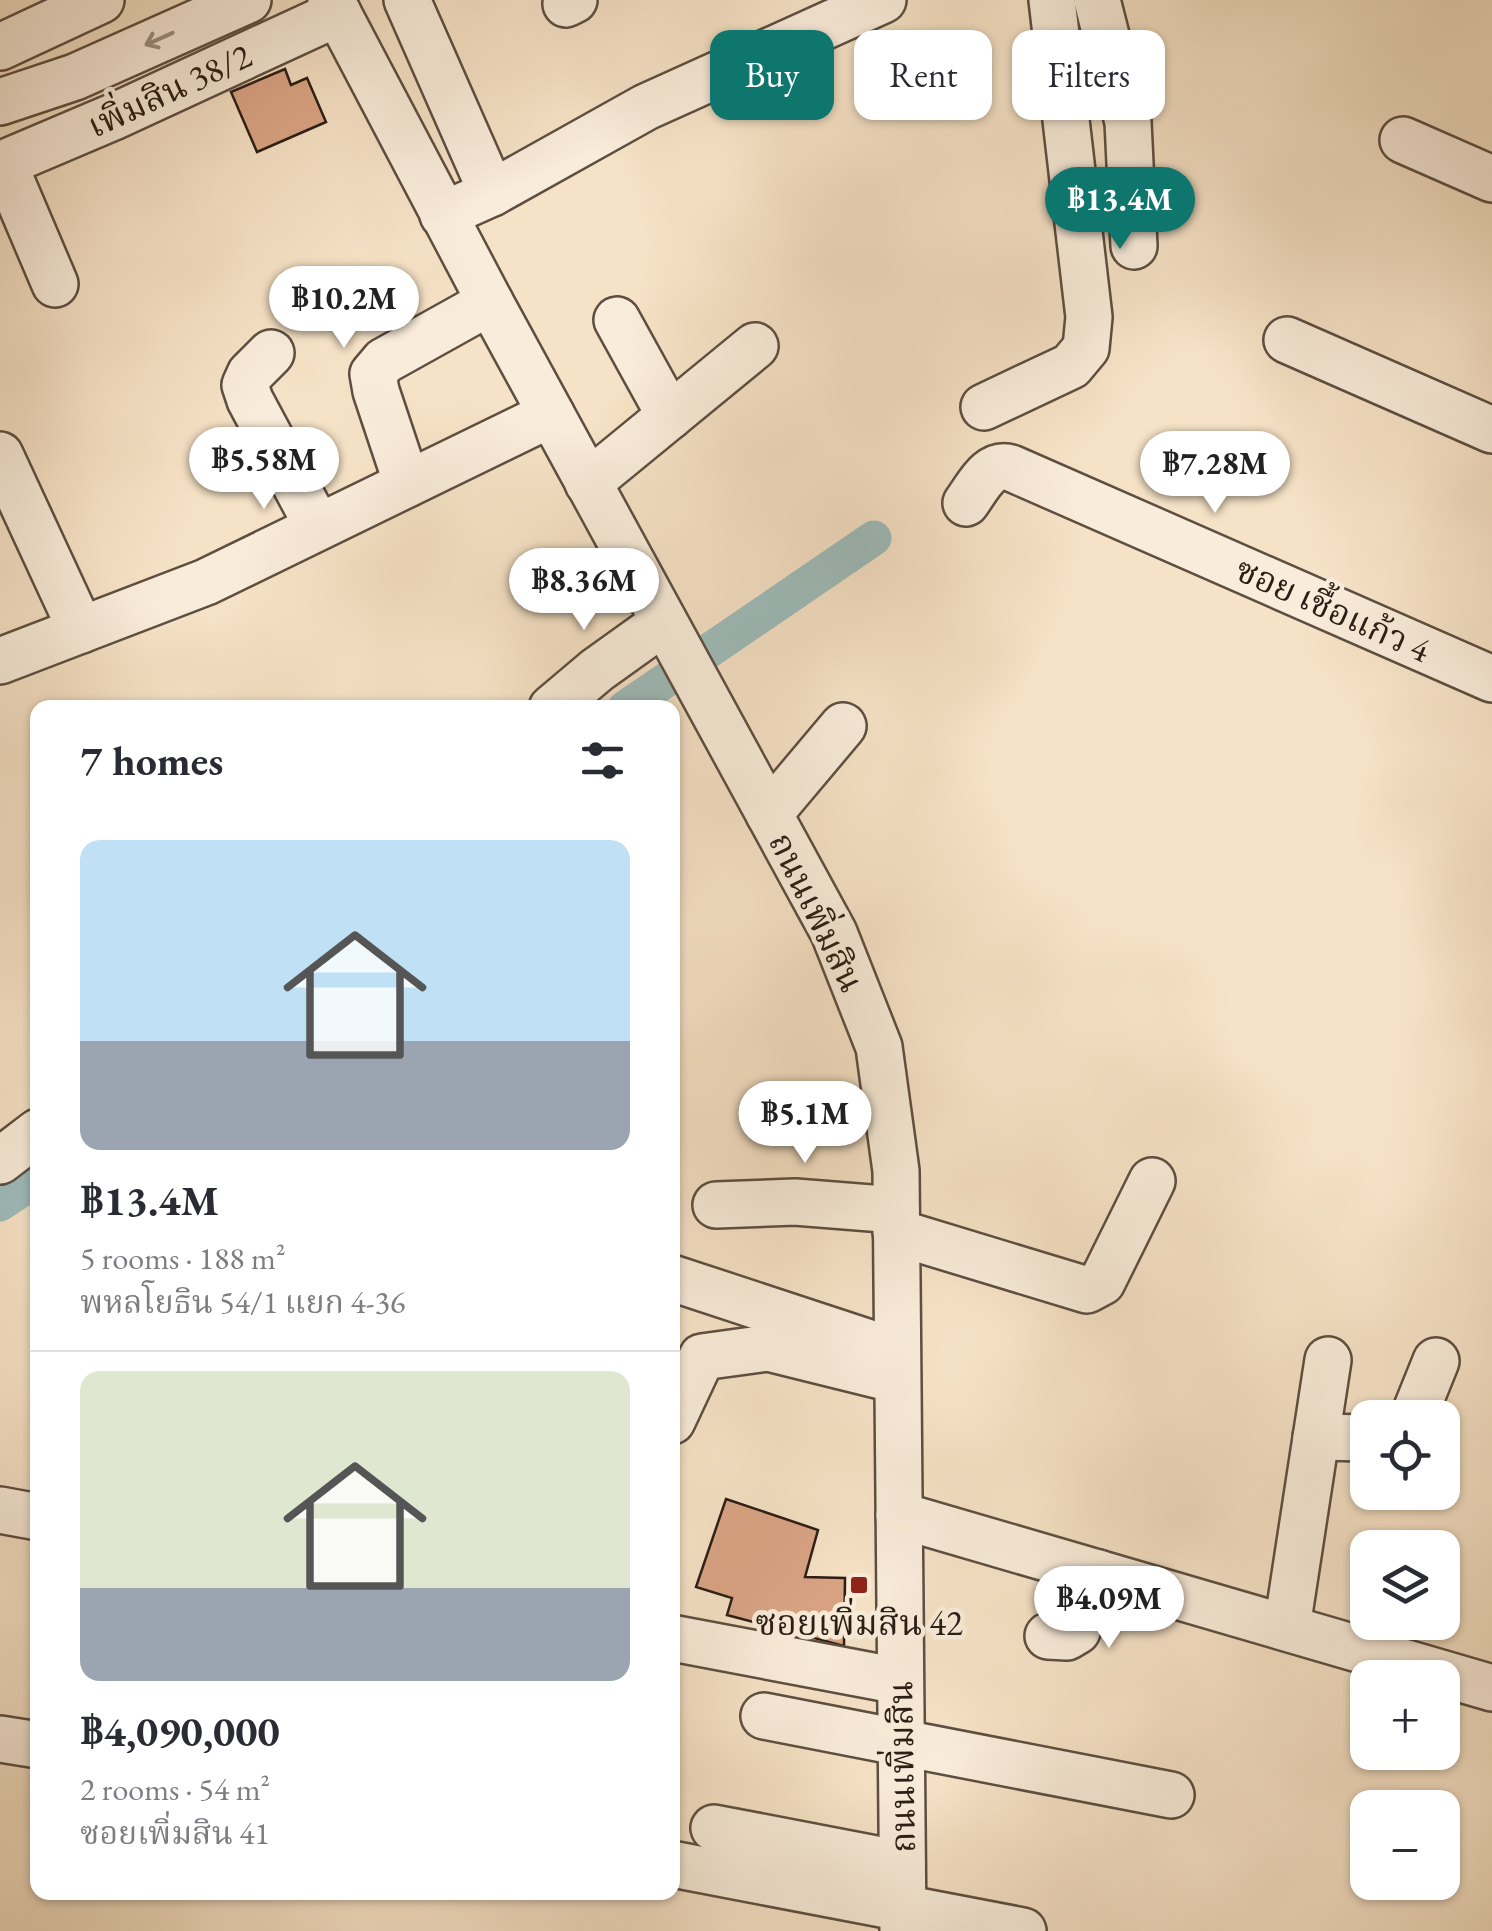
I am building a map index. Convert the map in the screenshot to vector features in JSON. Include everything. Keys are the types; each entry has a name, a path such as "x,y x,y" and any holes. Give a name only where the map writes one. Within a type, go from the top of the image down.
{"street":[{"path":"0,47 101,0"},
{"path":"2,94 75,76 248,0"},
{"path":"407,0 492,192"},
{"path":"443,215 646,107 882,0"},
{"path":"984,407 1071,366 1086,348 1089,316 1052,0"},
{"path":"1097,0 1128,122 1134,246"},
{"name":"เพิ่มสิน 38/2","path":"2,164 113,117 334,6"},
{"name":"ถนนเพิ่มสิน","path":"334,6 550,414 834,933 879,1047 896,1171 903,1920"},
{"path":"1403,140 1492,179"},
{"path":"2,164 54,284"},
{"path":"407,484 373,374 384,361 490,302"},
{"path":"617,320 670,416"},
{"path":"1288,340 1492,430"},
{"path":"588,483 755,346"},
{"path":"270,353 245,385 318,527"},
{"path":"0,660 206,582 550,414"},
{"path":"0,455 81,630"},
{"name":"ซอย เชื้อแก้ว 4","path":"966,503 992,469 1002,465 1012,468 1492,679"},
{"path":"561,700 597,670 679,650"},
{"path":"770,814 843,726"},
{"path":"0,1161 30,1138"},
{"path":"716,1205 795,1202 896,1221 1088,1290 1102,1282 1152,1181"},
{"path":"680,1281 897,1366"},
{"path":"680,1405 702,1357 768,1348 897,1366"},
{"path":"1286,1626 1328,1360"},
{"path":"1420,1400 1436,1361"},
{"path":"1316,1437 1350,1438"},
{"path":"0,1510 30,1516"},
{"path":"899,1515 1286,1626 1350,1634"},
{"path":"1048,1636 1067,1637 1077,1631 1098,1573"},
{"path":"680,1639 899,1680"},
{"path":"1390,1640 1490,1680"},
{"path":"764,1716 1171,1794"},
{"path":"0,1738 30,1744"},
{"path":"714,1828 902,1864"},
{"path":"680,1866 903,1920 1023,1931"}],"building":[{"path":"285,69 291,85 307,78 326,122 257,152 231,92"},
{"path":"726,1499 818,1530 805,1577 845,1578 844,1646 727,1615 732,1598 696,1587"}],"waterway":[{"path":"637,700 874,538"},
{"path":"0,1204 30,1184"}],"place":[{"name":"ซอยเพิ่มสิน 42","path":"859,1585"}]}
